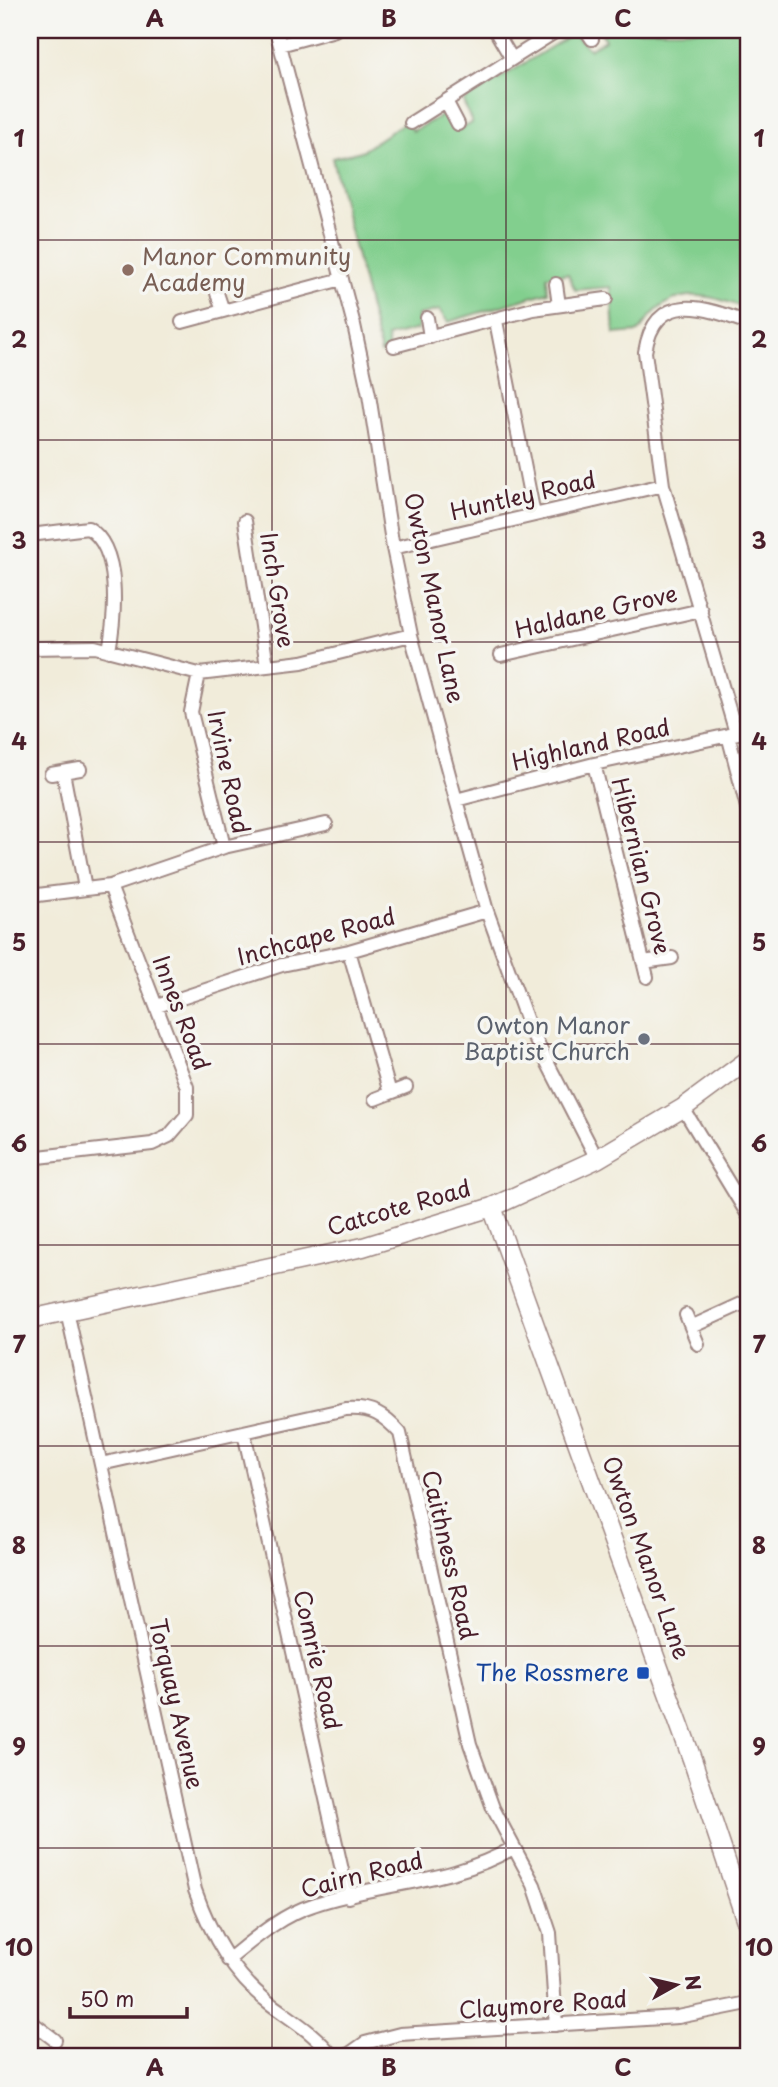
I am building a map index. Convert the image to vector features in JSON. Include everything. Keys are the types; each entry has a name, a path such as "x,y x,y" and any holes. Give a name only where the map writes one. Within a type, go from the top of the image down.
{"street":[{"name":"Owton Manor Lane","path":"276,30 342,279 369,395 393,548 411,635 487,911 530,1029 597,1159"},
{"path":"280,45 335,30"},
{"path":"495,30 512,59"},
{"path":"411,123 558,30"},
{"path":"446,101 458,124"},
{"path":"182,322 342,279"},
{"path":"556,284 559,305"},
{"path":"216,293 223,312"},
{"path":"394,346 496,321 516,313 606,299"},
{"path":"748,323 713,310 694,307 664,313 654,321 648,334 645,352 663,485 737,733 748,811"},
{"path":"427,318 430,337"},
{"path":"496,321 534,515"},
{"name":"Huntley Road","path":"393,548 663,485"},
{"name":"Inch Grove","path":"245,521 267,666"},
{"path":"30,535 88,527 102,538 108,549 113,597 109,651"},
{"name":"Haldane Grove","path":"501,655 701,610"},
{"path":"30,648 95,647 199,674 302,662 411,635"},
{"name":"Irvine Road","path":"30,896 110,886 224,848 191,712 199,674"},
{"name":"Highland Road","path":"456,800 737,733"},
{"name":"Hibernian Grove","path":"594,765 647,977"},
{"path":"80,769 57,773 85,888"},
{"path":"224,848 326,824"},
{"name":"Innes Road","path":"30,1158 152,1144 169,1136 187,1115 187,1087 110,886"},
{"name":"Inchcape Road","path":"157,1006 282,965 349,951 487,911"},
{"path":"349,951 390,1093"},
{"path":"643,962 671,958"},
{"name":"Catcote Road","path":"30,1320 363,1247 492,1206 597,1159 683,1108 748,1060"},
{"path":"375,1100 406,1087"},
{"path":"683,1108 748,1215"},
{"name":"Owton Manor Lane","path":"492,1206 692,1759 741,1884 748,1927"},
{"path":"698,1344 689,1321 748,1301"},
{"name":"Torquay Avenue","path":"67,1311 195,1890 205,1919 228,1960 250,1986 313,2034 333,2057"},
{"name":"Caithness Road","path":"101,1464 354,1408 385,1416 400,1433 470,1744 481,1779 513,1848 534,1885 550,1933 556,2025"},
{"name":"Comrie Road","path":"244,1433 348,1897"},
{"name":"Cairn Road","path":"228,1960 271,1926 296,1912 348,1897 449,1876 485,1864 513,1848"},
{"name":"Claymore Road","path":"345,2057 365,2043 380,2037 678,2017 748,2003"},
{"path":"30,2021 55,2040"}],"green space":[{"path":"600,30 748,30 748,310 716,299 687,296 662,306 639,332 614,334 611,287 575,290 568,274 547,276 548,292 448,322 439,310 418,315 418,329 387,337 389,351 381,353 332,158 362,151 405,122 413,131 446,113 459,130 472,123 463,101 574,33 589,49 605,40"}],"place":[{"name":"Manor Community Academy","path":"128,270"},
{"name":"Owton Manor Baptist Church","path":"644,1039"},
{"name":"The Rossmere","path":"643,1673"}]}
